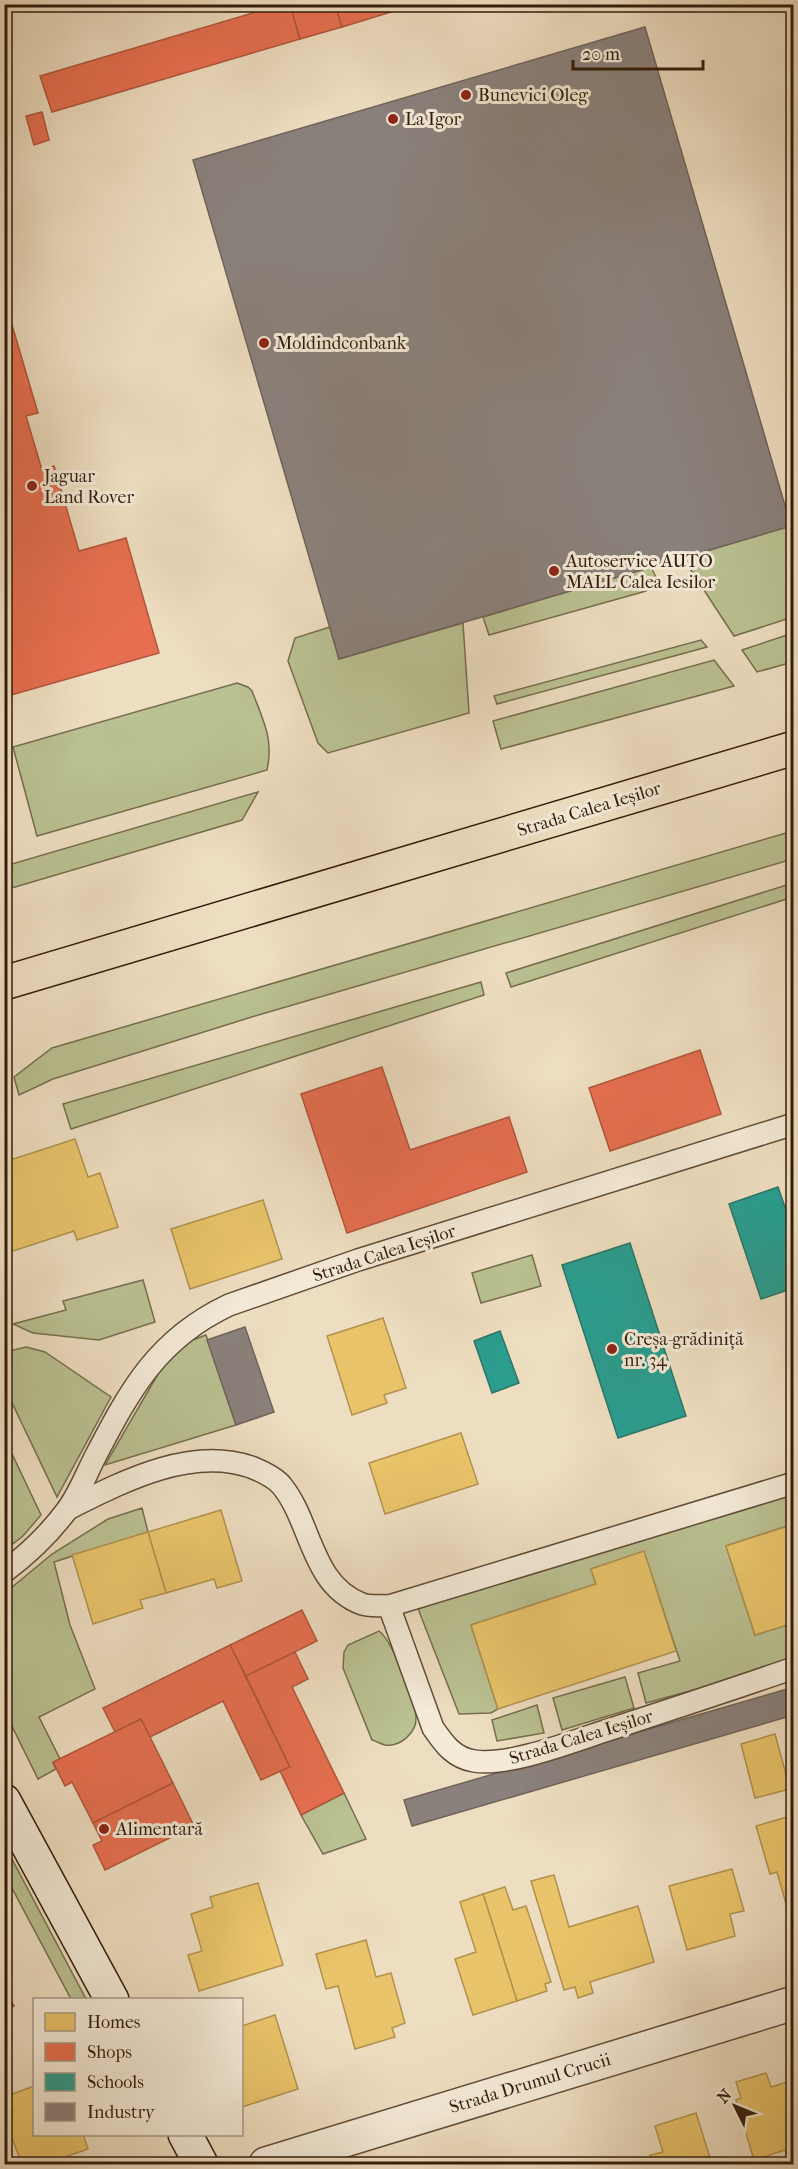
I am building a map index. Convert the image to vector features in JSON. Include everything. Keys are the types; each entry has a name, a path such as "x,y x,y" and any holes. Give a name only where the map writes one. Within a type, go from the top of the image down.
{"main road":[{"name":"Strada Calea Ieșilor","path":"4,983 794,748"}],"street":[{"path":"4,1801 111,1998"},
{"name":"Strada Drumul Crucii","path":"266,2164 794,2003"},
{"path":"186,2136 201,2164"}],"lane":[{"name":"Strada Calea Ieșilor","path":"4,1572 26,1554 68,1509 134,1386 158,1356 183,1331 209,1314 358,1260 794,1124"},
{"name":"Strada Calea Ieșilor","path":"68,1509 115,1485 184,1464 213,1461 239,1463 261,1471 280,1483 293,1501 326,1575 340,1592 363,1605 389,1606 794,1483"},
{"name":"Strada Calea Ieșilor","path":"389,1606 434,1728 444,1744 458,1757 474,1761 496,1762 559,1746 794,1668"}],"green space":[{"path":"793,525 793,617 734,636 683,558"},
{"path":"651,567 657,579 646,591 489,635 483,617"},
{"path":"463,623 469,713 328,753 318,743 288,661 295,638 330,627 339,659"},
{"path":"793,633 793,662 757,672 742,650"},
{"path":"701,640 707,647 497,704 494,696"},
{"path":"714,660 734,686 501,749 493,721"},
{"path":"237,683 252,691 263,721 269,749 267,770 37,836 13,747"},
{"path":"258,792 242,820 5,890 5,866"},
{"path":"793,831 793,859 255,1016 53,1079 19,1095 14,1077 52,1048"},
{"path":"793,883 793,897 511,987 506,973"},
{"path":"481,982 484,995 71,1129 63,1104"},
{"path":"532,1255 541,1286 481,1303 472,1273"},
{"path":"143,1280 155,1322 99,1340 33,1333 13,1324 66,1310 63,1301"},
{"path":"206,1335 236,1425 105,1465 158,1374 182,1344"},
{"path":"26,1347 45,1352 111,1397 57,1497 5,1388 5,1352"},
{"path":"4,1437 41,1515 23,1536 5,1550"},
{"path":"793,1491 793,1524 726,1546 755,1635 793,1623 793,1657 730,1680 646,1703 638,1673 680,1661 644,1552 591,1569 596,1584 471,1625 498,1709 491,1713 459,1714 417,1606"},
{"path":"142,1508 148,1532 54,1562 70,1625 95,1689 39,1717 60,1759 53,1763 56,1769 38,1779 5,1712 5,1593 52,1554 108,1519"},
{"path":"379,1631 390,1646 402,1671 416,1717 411,1733 397,1744 391,1745 372,1740 343,1668 344,1652 348,1645"},
{"path":"625,1677 634,1708 562,1730 553,1698"},
{"path":"537,1705 544,1733 497,1741 492,1720"},
{"path":"344,1793 366,1839 323,1854 301,1815"},
{"path":"5,1846 85,1998 70,1998 5,1875"}],"building: Homes":[{"path":"75,1139 88,1177 100,1173 118,1227 77,1240 74,1231 4,1254 4,1162"},
{"path":"263,1200 282,1259 190,1289 171,1229"},
{"path":"383,1318 406,1388 384,1395 387,1403 352,1415 327,1336"},
{"path":"461,1433 478,1484 385,1514 369,1463"},
{"path":"221,1510 242,1581 217,1588 214,1579 166,1593 148,1532"},
{"path":"794,1524 794,1623 755,1635 726,1546"},
{"path":"148,1532 166,1593 140,1600 143,1608 93,1624 72,1555"},
{"path":"644,1551 676,1651 498,1709 471,1625 596,1584 591,1569"},
{"path":"775,1734 790,1789 755,1798 741,1744"},
{"path":"794,1815 794,1920 791,1921 777,1872 770,1874 756,1826"},
{"path":"732,1869 744,1911 730,1914 735,1936 687,1950 669,1886"},
{"path":"554,1875 569,1927 638,1906 654,1962 590,1982 593,1993 578,1998 575,1987 564,1990 531,1881"},
{"path":"258,1883 283,1965 199,1991 188,1955 202,1951 191,1914 213,1907 210,1897"},
{"path":"505,1887 513,1910 526,1906 551,1982 545,1984 547,1991 517,2001 483,1894"},
{"path":"483,1894 517,2001 473,2015 455,1959 476,1952 460,1902"},
{"path":"366,1940 376,1977 391,1973 405,2023 392,2028 395,2037 355,2049 338,1986 326,1989 316,1954"},
{"path":"275,2015 298,2089 243,2107 243,2026"},
{"path":"766,2073 771,2087 794,2080 794,2164 790,2164 785,2150 754,2160 736,2100 741,2098 736,2082"},
{"path":"33,2086 33,2136 84,2136 88,2149 45,2164 22,2164 4,2117 13,2112 7,2096"},
{"path":"696,2113 712,2164 653,2164 650,2155 663,2152 655,2126"}],"building: Shops":[{"path":"283,4 290,4 300,39 52,112 40,76"},
{"path":"290,4 335,4 342,27 300,39"},
{"path":"335,4 417,4 342,27"},
{"path":"42,112 49,140 34,145 26,116"},
{"name":"Jaguar Land Rover","path":"4,298 38,413 26,416 42,470 54,466 79,551 126,538 159,653 4,697"},
{"path":"700,1050 721,1114 610,1151 589,1088"},
{"path":"382,1067 410,1150 509,1117 527,1172 347,1233 301,1094"},
{"path":"302,1610 317,1641 246,1676 230,1645"},
{"path":"230,1645 290,1767 261,1780 223,1701 150,1737 141,1719 115,1732 103,1708"},
{"path":"295,1652 308,1679 292,1687 344,1793 301,1815 280,1771 290,1767 246,1676"},
{"path":"141,1719 173,1783 93,1823 72,1782 65,1786 53,1762"},
{"path":"173,1783 194,1826 105,1870 93,1845 102,1841 93,1823"},
{"path":"4,1988 14,2006 4,2011"}],"building: Schools":[{"path":"778,1187 794,1233 794,1288 761,1299 729,1204"},
{"path":"630,1243 686,1416 618,1438 562,1265"},
{"path":"500,1331 519,1383 492,1393 474,1341"}],"building: Industry":[{"path":"645,27 791,526 339,659 193,160"},
{"path":"245,1327 274,1412 236,1425 207,1340"},
{"path":"794,1687 794,1715 412,1826 404,1800"}],"place":[{"name":"Bunevici Oleg","path":"466,95"},
{"name":"La Igor","path":"393,119"},
{"name":"Moldindconbank","path":"264,343"},
{"name":"Jaguar Land Rover","path":"32,486"},
{"name":"Autoservice AUTO MALL Calea Iesilor","path":"554,571"},
{"name":"Creșa-grădiniță nr. 34","path":"612,1349"},
{"name":"Alimentară","path":"104,1829"}]}
